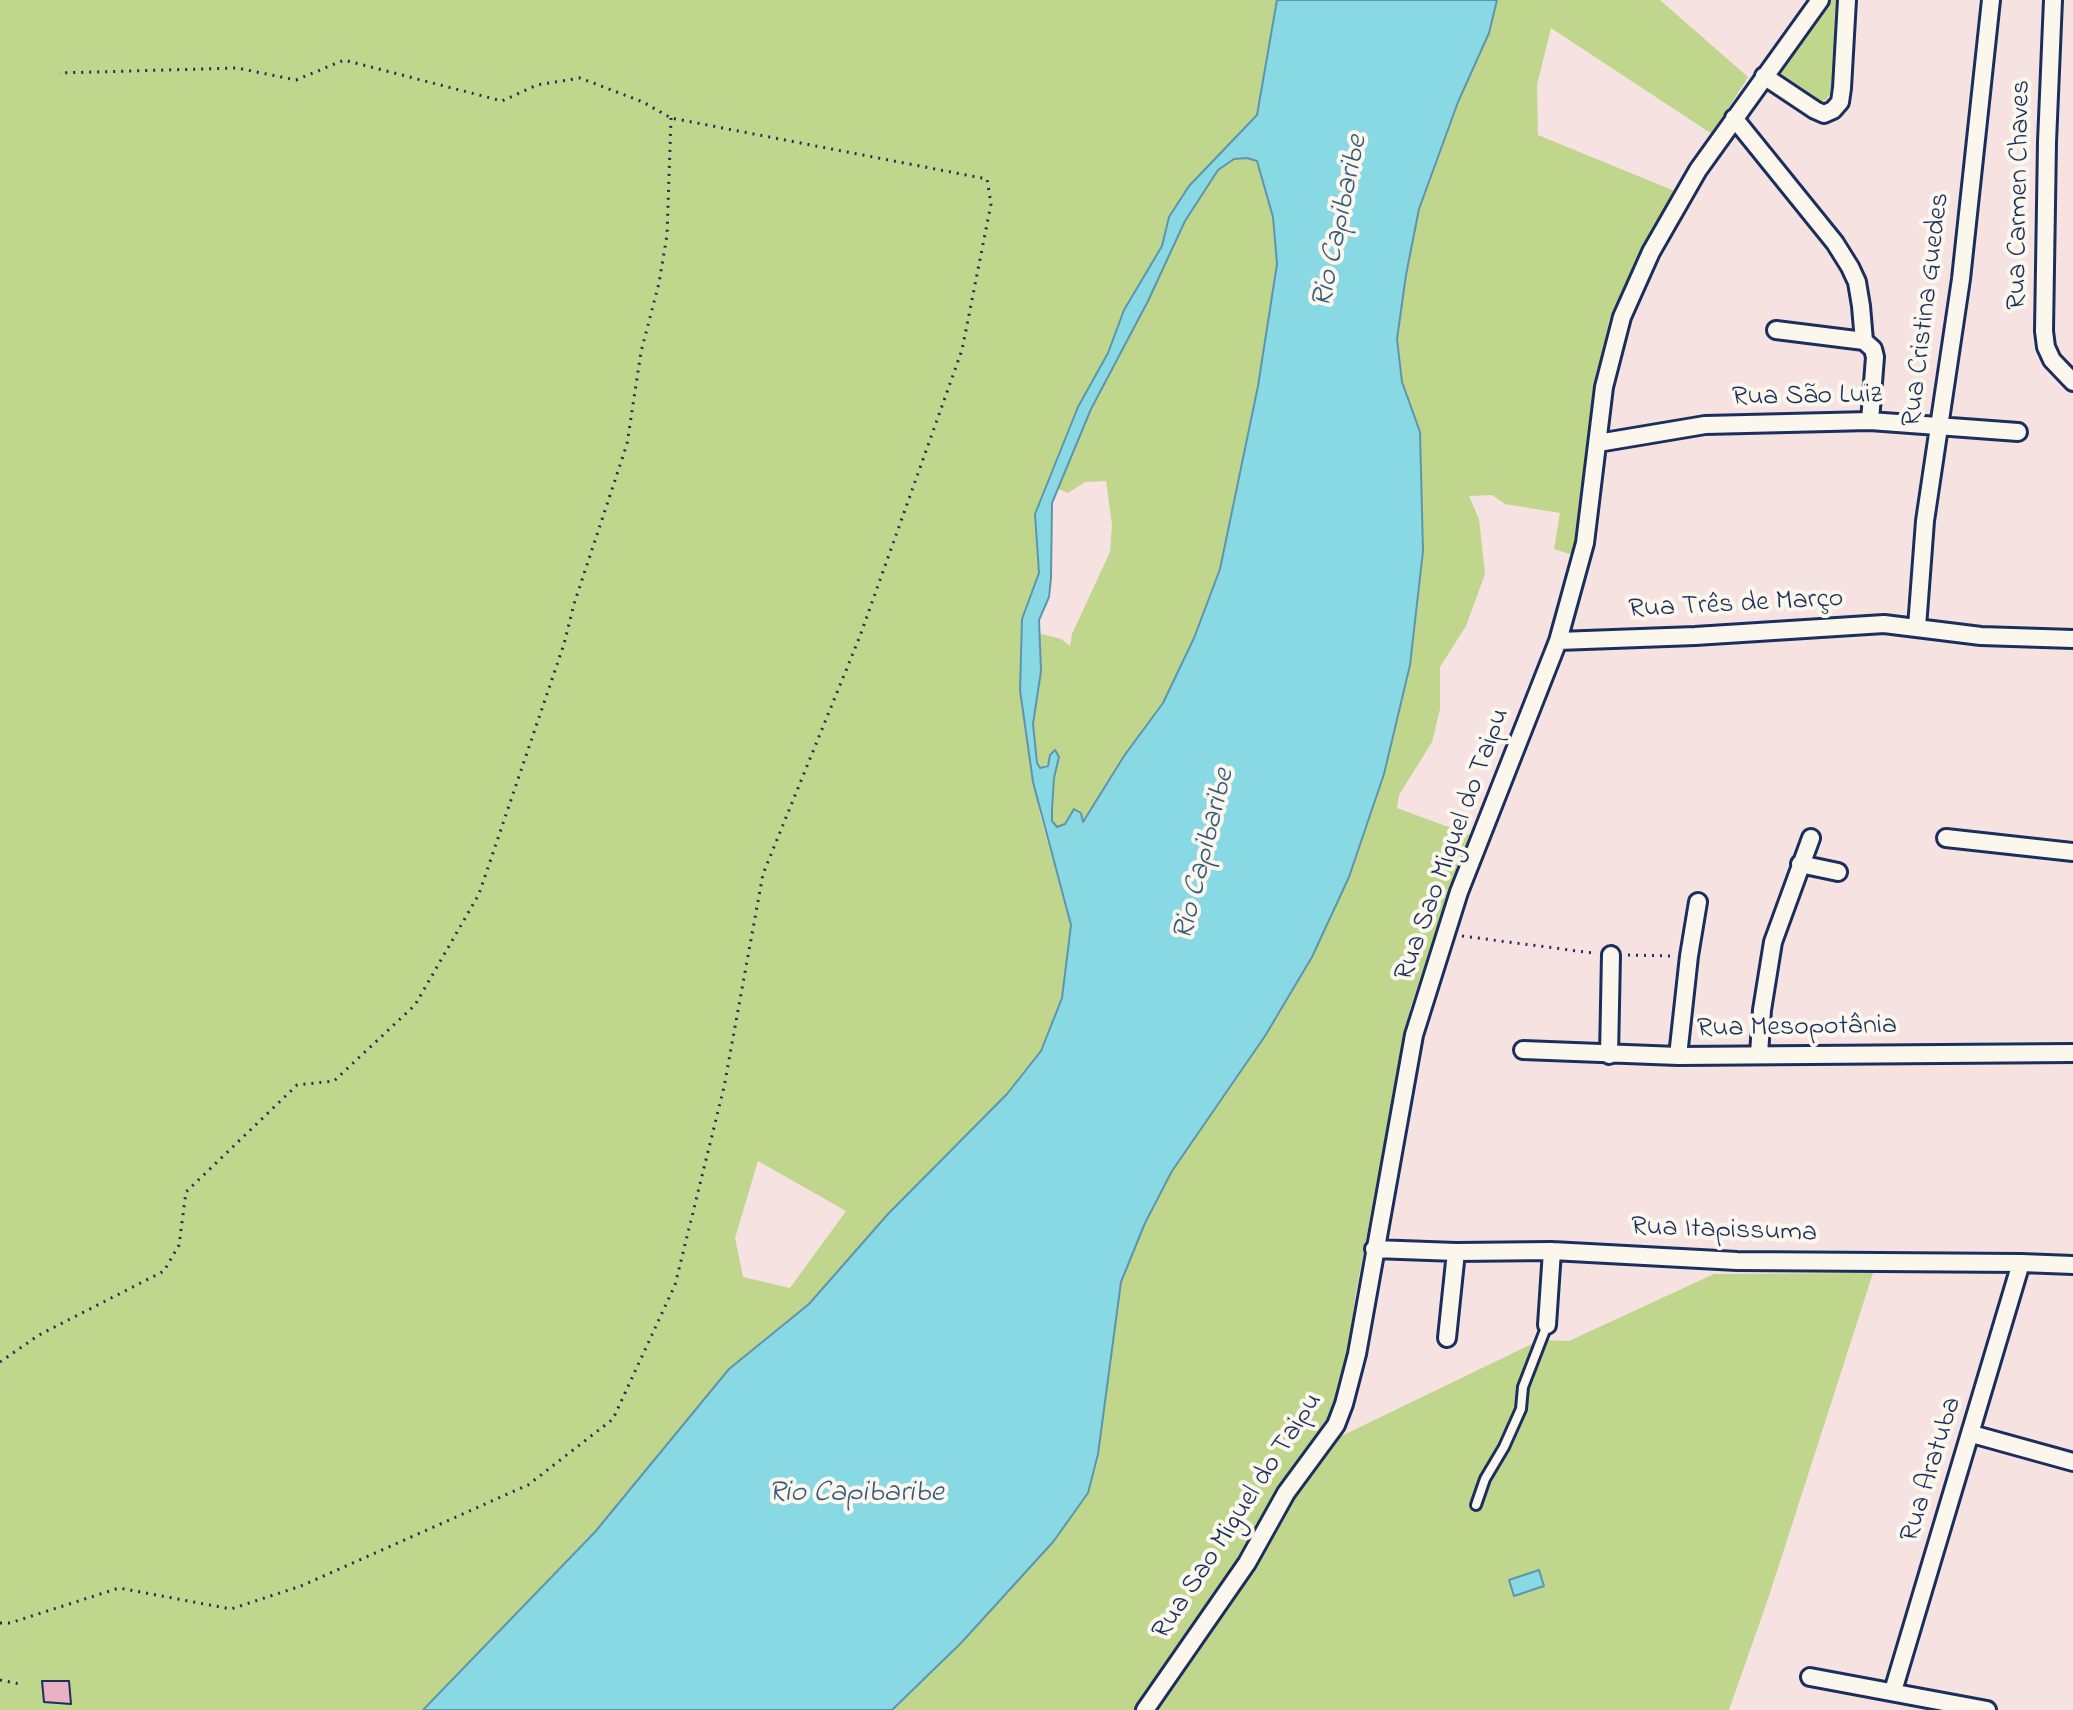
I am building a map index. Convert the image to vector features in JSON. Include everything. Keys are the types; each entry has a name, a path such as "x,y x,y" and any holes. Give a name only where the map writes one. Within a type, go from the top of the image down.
{"street":[{"name":"Rua Sao Miguel do Taipu","path":"1145,1710 1182,1653 1224,1598 1286,1493 1336,1425 1357,1354 1414,1035 1459,892 1558,641 1585,543 1604,387 1622,317 1633,287 1698,170 1820,0"},
{"path":"1764,76 1815,110 1824,114 1833,110 1840,102 1842,88 1847,0"},
{"name":"Rua Cristina Guedes","path":"1917,627 1925,521 1961,279 1991,0"},
{"name":"Rua Carmen Chaves","path":"2053,0 2044,331 2052,360 2073,382"},
{"path":"1734,118 1835,243 1850,267 1857,282 1864,341"},
{"path":"1776,330 1864,341 1873,349 1870,421"},
{"name":"Rua São Luiz","path":"1598,443 1705,425 1870,421 2018,432"},
{"name":"Rua Três de Março","path":"1558,641 1884,624 1981,636 2073,639"},
{"path":"1759,1054 1762,1010 1773,942 1811,838"},
{"path":"1946,838 2073,852"},
{"path":"1800,864 1838,872"},
{"path":"1678,1056 1698,902"},
{"path":"1609,1055 1611,955"},
{"name":"Rua Mesopotânia","path":"1523,1050 1678,1056 2073,1053"},
{"name":"Rua Itapissuma","path":"1374,1249 1552,1251 1737,1261 2073,1265"},
{"path":"1547,1325 1552,1251"},
{"path":"1447,1338 1456,1252"},
{"name":"Rua Aratuba","path":"1893,1691 2021,1263"},
{"path":"1972,1434 2073,1462"},
{"path":"1810,1677 1987,1710"}],"lane":[{"path":"1476,1505 1485,1479 1521,1409 1523,1387 1547,1325"}],"path":[{"path":"0,1623 10,1623 119,1588 231,1609 301,1586 528,1485 613,1419 675,1285 724,1087 763,874 860,636 962,350 991,204 987,179 671,118 643,102 580,78 537,85 502,101 344,60 296,80 237,68 59,73"},
{"path":"0,1362 39,1335 164,1271 179,1245 186,1192 297,1085 334,1081 415,1005 479,894 564,644 574,604 627,444 641,352 659,283 667,235 671,118"},
{"path":"1445,934 1611,955 1689,956"},
{"path":"0,1680 20,1684"}],"green space":[{"path":"0,0 1277,0 1257,115 1189,186 1169,217 1162,246 1124,310 1108,353 1078,407 1035,514 1039,573 1022,619 1020,690 1040,815 1071,925 1062,998 1041,1051 1007,1094 888,1214 809,1304 729,1369 595,1532 423,1710 0,1710","holes":["758,1161 846,1211 790,1288 743,1277 735,1238"]},
{"path":"1497,0 1660,0 1748,77 1712,134 1551,28 1537,85 1538,135 1677,192 1656,225 1609,321 1595,385 1573,555 1554,549 1560,513 1505,504 1492,495 1469,496 1479,519 1485,574 1466,626 1440,667 1440,709 1432,742 1399,795 1397,808 1470,835 1410,1009 1356,1292 1342,1388 1332,1412 1275,1493 1235,1572 1138,1710 892,1710 961,1643 1053,1542 1088,1493 1098,1454 1121,1282 1145,1223 1172,1171 1265,1036 1312,957 1349,877 1384,774 1410,665 1420,432 1402,382 1397,339 1406,275 1419,209 1458,102 1489,33"},
{"path":"1825,0 1841,0 1833,88 1826,100 1814,102 1775,71"},
{"path":"1234,159 1257,161 1273,217 1277,264 1258,386 1220,569 1194,638 1163,703 1124,756 1082,823 1057,827 1052,821 1052,809 1059,757 1040,768 1036,763 1033,724 1041,671 1038,633 1061,639 1070,646 1072,634 1110,552 1112,525 1106,481 1085,482 1068,493 1058,489 1091,409 1148,301 1185,221 1218,170"},
{"path":"1873,1273 1729,1710 1150,1710 1329,1442 1540,1340 1569,1341 1714,1274"}],"water":[{"name":"Rio Capibaribe","path":"1277,0 1497,0 1489,33 1458,102 1419,209 1406,275 1397,339 1402,382 1420,432 1423,551 1410,665 1384,774 1349,877 1312,957 1265,1036 1172,1171 1145,1223 1121,1282 1098,1454 1088,1493 1053,1542 961,1643 892,1710 423,1710 595,1532 729,1369 809,1304 888,1214 1007,1094 1041,1051 1062,998 1071,925 1033,782 1020,690 1022,619 1039,573 1035,514 1078,407 1108,353 1124,310 1162,246 1169,217 1189,186 1257,115","holes":["1234,159 1257,161 1273,217 1277,264 1258,386 1220,569 1194,638 1163,703 1124,756 1083,822 1081,813 1074,809 1065,824 1057,827 1052,821 1052,809 1059,757 1055,750 1050,755 1048,766 1040,768 1033,724 1041,671 1039,620 1049,597 1051,578 1052,503 1091,409 1148,301 1185,221 1218,170"]},
{"path":"1539,1570 1544,1586 1514,1596 1509,1580"}],"building":[{"path":"42,1681 69,1681 71,1704 44,1702"}]}
